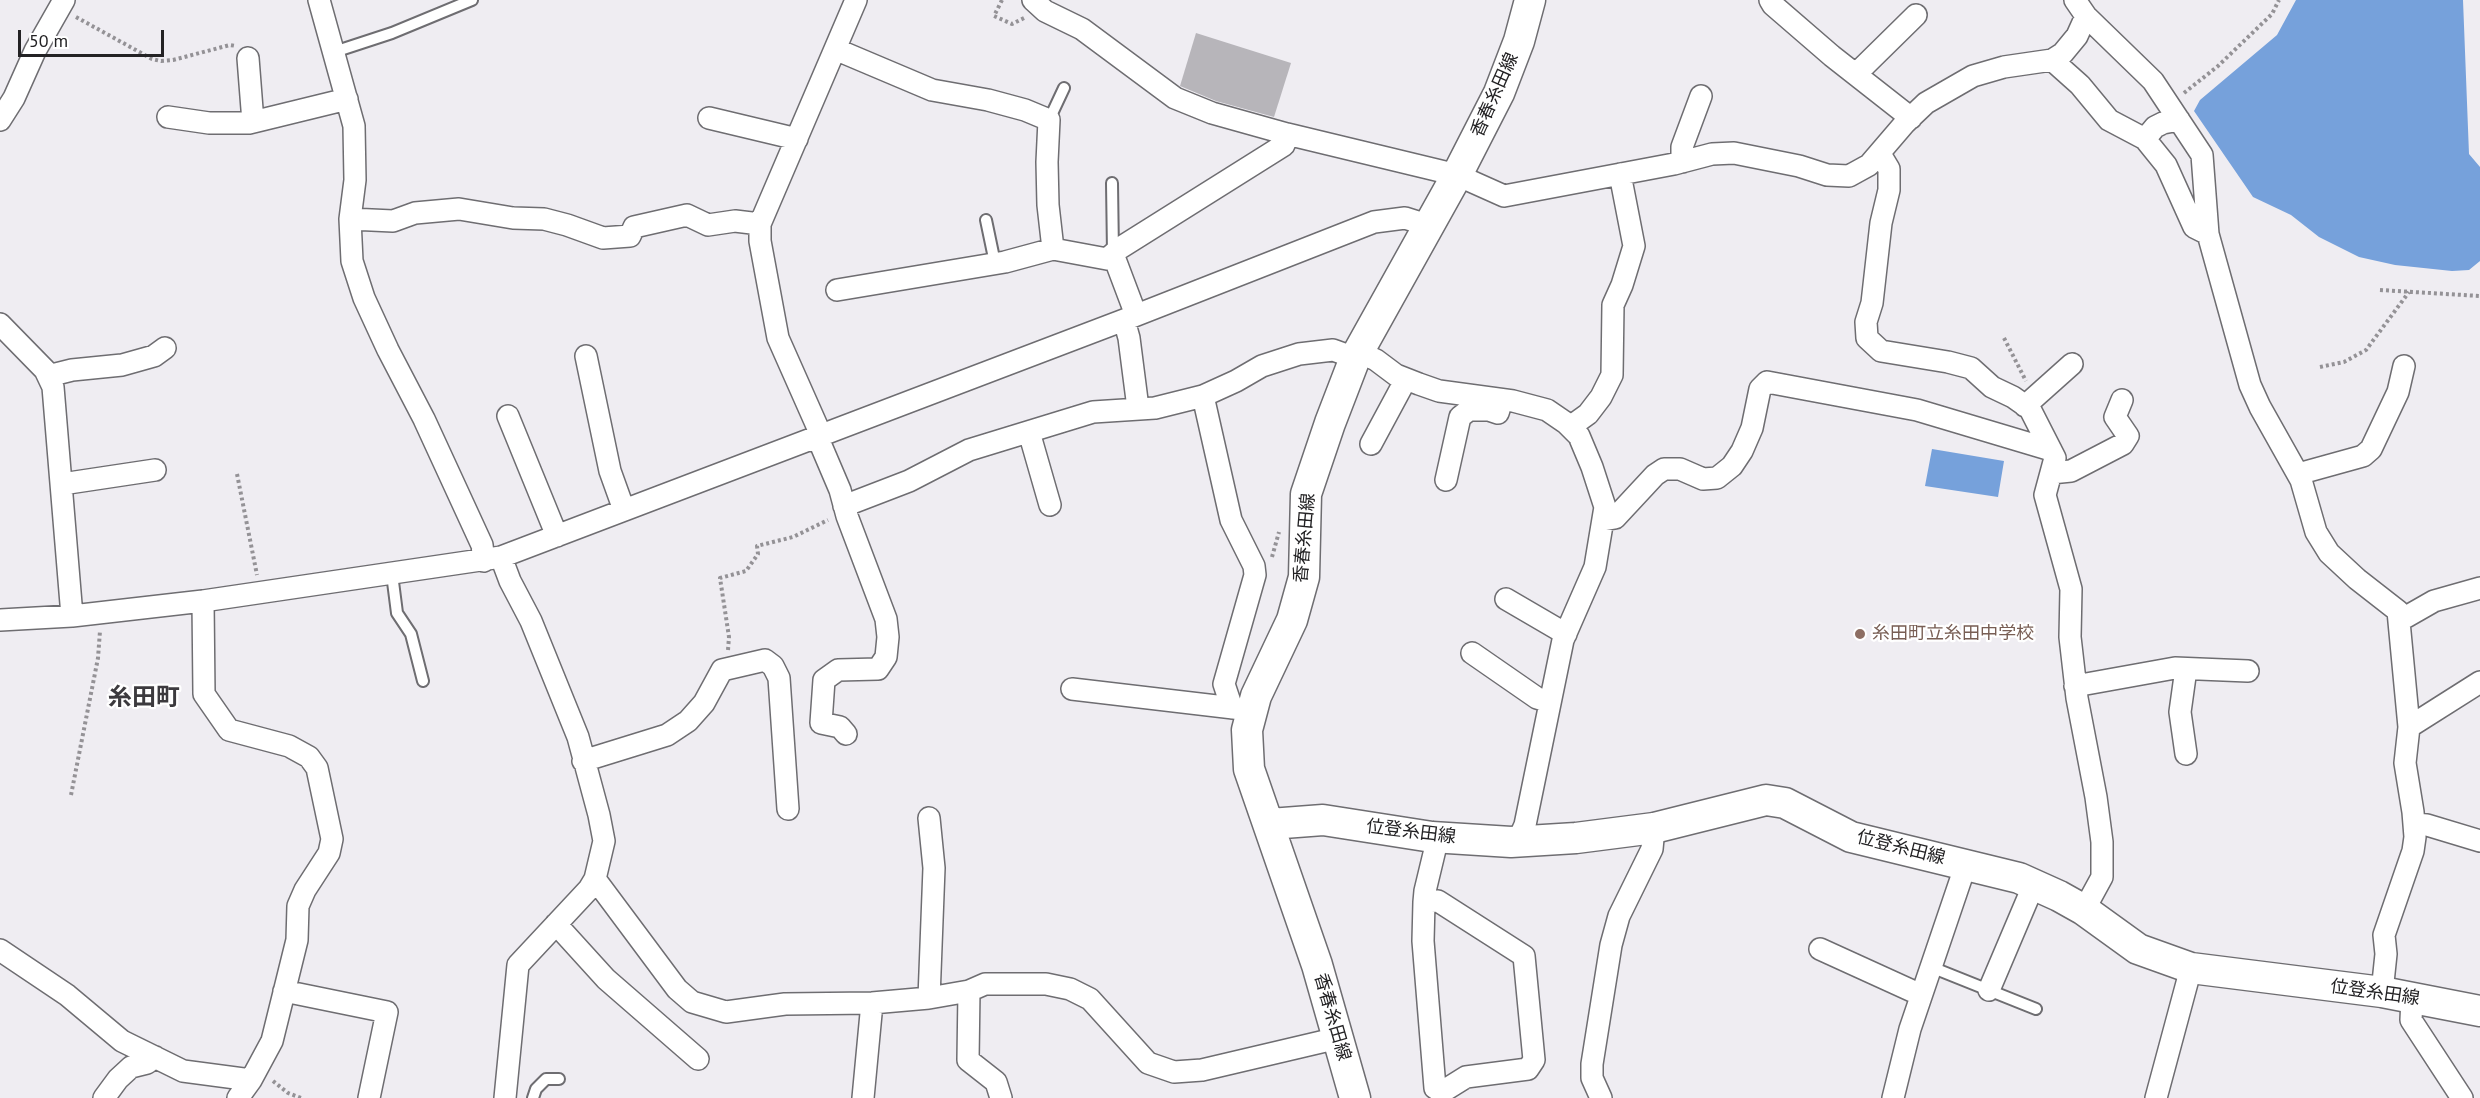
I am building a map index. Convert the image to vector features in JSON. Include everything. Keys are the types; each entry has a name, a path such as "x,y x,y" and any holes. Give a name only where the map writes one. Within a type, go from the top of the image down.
{"main road":[{"name":"香春糸田線","path":"1354,1098 1317,965 1270,824 1249,769 1247,730 1242,709 1256,696 1292,620 1304,577 1306,494 1330,423 1357,355 1427,225 1457,176 1499,93 1519,41 1530,0"},
{"name":"位登糸田線","path":"1270,824 1323,820 1438,837 1518,841 1576,838 1654,828 1766,800 1785,803 1851,837 2019,878 2084,910 2138,949 2191,968 2382,993 2480,1011"}],"street":[{"path":"319,0 354,126 354,180 350,219 352,261 364,298 424,419 482,545 510,581 531,621 574,726 604,841 595,879 589,889 518,965 505,1098"},
{"path":"846,734 840,727 821,723 824,680 838,669 878,669 886,657 888,637 886,619 819,435 778,338 760,241 760,224 856,0"},
{"path":"1770,0 1773,5 1856,74 1911,117"},
{"path":"1034,1 1045,11 1082,29 1175,98 1212,113 1287,134 1457,176 1504,196 1682,162 1712,154 1734,153 1799,166 1827,175 1849,176 1869,165 1926,103 1973,76 2004,67 2052,60 2063,53 2078,36 2081,8"},
{"path":"0,120 7,97 62,4"},
{"path":"2081,8 2153,81 2202,155 2208,234 2250,385 2298,474 2316,532 2329,553 2357,579 2398,611 2409,727 2405,763 2414,824 2414,851 2384,935 2386,954 2382,993"},
{"path":"1856,74 1916,15"},
{"path":"835,50 932,90 988,100 1025,110 1049,120 1047,183 1053,249"},
{"path":"249,58 253,122"},
{"path":"2052,60 2080,85 2109,120 2145,139 2166,165 2194,227 2208,234"},
{"path":"1682,162 1682,147 1701,96"},
{"path":"168,117 209,123 253,122 347,99"},
{"path":"2145,139 2155,127 2174,112"},
{"path":"709,118 797,139"},
{"path":"837,290 995,263 1053,249 1107,259 1284,145 1287,134"},
{"path":"1880,154 1889,169 1889,190 1881,223 1872,303 1866,321 1867,338 1881,351 1971,368 1992,387 2030,402"},
{"path":"1570,427 1588,414 1601,397 1611,375 1613,304 1635,246 1620,174"},
{"path":"350,219 393,221 415,213 459,209 513,218 544,219 603,238 630,236 633,227 687,215 708,225 735,221 760,224"},
{"path":"0,620 72,616 203,601 493,559 1130,318 1374,222 1405,218 1427,225"},
{"path":"1113,254 1130,318 1129,338 1138,408"},
{"path":"0,324 45,370 54,387 72,616"},
{"path":"48,376 72,370 122,365 154,356 165,348"},
{"path":"844,506 909,481 969,450 1093,412 1155,408 1203,396 1262,366 1299,354 1333,350 1357,355 1376,360 1396,375 1439,391 1502,400 1547,410 1579,436 1605,507 1595,567 1563,640 1525,825 1518,841"},
{"path":"586,357 610,471 624,510"},
{"path":"2072,364 2030,402 2030,409 2055,458 2045,495 2070,589 2070,637 2075,686 2102,842 2102,877 2084,910"},
{"path":"2298,474 2363,456 2371,449 2398,392 2404,366"},
{"path":"1371,444 1406,379"},
{"path":"1603,520 1616,518 1664,469 1680,469 1703,479 1717,478 1742,451 1752,428 1760,389 1767,382 1917,411 2051,450"},
{"path":"1203,396 1231,520 1254,566 1255,575 1224,684 1242,709"},
{"path":"2051,472 2071,471 2123,444 2128,436 2115,417 2122,399"},
{"path":"1446,480 1460,417 1469,410 1489,410 1498,413 1502,400"},
{"path":"508,416 557,536"},
{"path":"1029,432 1050,505"},
{"path":"62,484 155,470"},
{"path":"2399,621 2434,601 2480,588"},
{"path":"1506,599 1566,634"},
{"path":"203,601 204,693 229,730 288,746 309,757 317,768 332,839 329,853 305,890 298,906 297,940 272,1041 238,1098"},
{"path":"1472,653 1537,698 1550,702"},
{"path":"583,761 668,735 688,721 704,703 722,670 765,660 774,666 779,678 788,810"},
{"path":"2075,686 2175,668 2248,671"},
{"path":"2186,669 2180,712 2187,754"},
{"path":"2409,727 2480,682"},
{"path":"1072,689 1242,709"},
{"path":"929,818 934,868 929,998"},
{"path":"2414,824 2427,825 2480,840"},
{"path":"1601,1098 1592,1078 1592,1064 1611,945 1619,916 1652,849 1654,828"},
{"path":"1424,902 1438,901 1524,956 1534,1060 1528,1069 1467,1077 1442,1092 1435,1088 1423,941 1424,902 1438,837"},
{"path":"1893,1098 1910,1029 1966,864"},
{"path":"595,879 677,989 692,1002 726,1012 785,1004 872,1003 929,998 969,991 985,984 1046,984 1070,989 1090,999 1148,1063 1174,1072 1202,1070 1338,1038"},
{"path":"1989,990 2034,884"},
{"path":"556,924 606,979 698,1059"},
{"path":"1820,949 1921,995"},
{"path":"0,950 67,995 122,1041 183,1071 255,1072"},
{"path":"2156,1098 2191,968"},
{"path":"969,991 968,1060 996,1082 1001,1098"},
{"path":"284,992 387,1012 369,1098"},
{"path":"2412,998 2411,1020 2462,1098"},
{"path":"864,1098 872,1003"},
{"path":"104,1098 118,1078 131,1067 147,1063 155,1057"}],"lane":[{"path":"334,52 392,33 472,0"},
{"path":"1049,120 1064,87"},
{"path":"1112,183 1113,254"},
{"path":"986,220 995,263"},
{"path":"392,574 397,613 411,634 423,681"},
{"path":"1931,967 2036,1009"},
{"path":"533,1098 536,1089 546,1079 560,1079"}],"path":[{"path":"1002,0 994,16 1012,24 1023,20 1034,1"},
{"path":"2174,112 2272,14 2279,0"},
{"path":"62,4 152,59 173,60 230,45 240,47 249,58"},
{"path":"2380,290 2480,296"},
{"path":"2320,367 2344,362 2366,350 2409,292"},
{"path":"2004,338 2030,402"},
{"path":"237,474 261,593"},
{"path":"722,670 728,654 729,637 720,578 746,572 758,554 757,546 793,537 839,515 844,506"},
{"path":"71,795 98,658 102,613"},
{"path":"255,1072 288,1093 301,1098"}],"water":[{"path":"2296,0 2463,0 2469,154 2480,167 2480,261 2469,270 2452,271 2395,265 2359,257 2319,237 2291,215 2253,197 2194,111 2200,100 2277,35"},
{"path":"1932,449 2004,461 1998,497 1925,486"}],"building":[{"path":"1196,33 1291,63 1274,117 1216,101 1180,86"}],"place":[{"name":"糸田町立糸田中学校","path":"1860,634"}],"district":[{"name":"糸田町","path":"144,698"}]}
